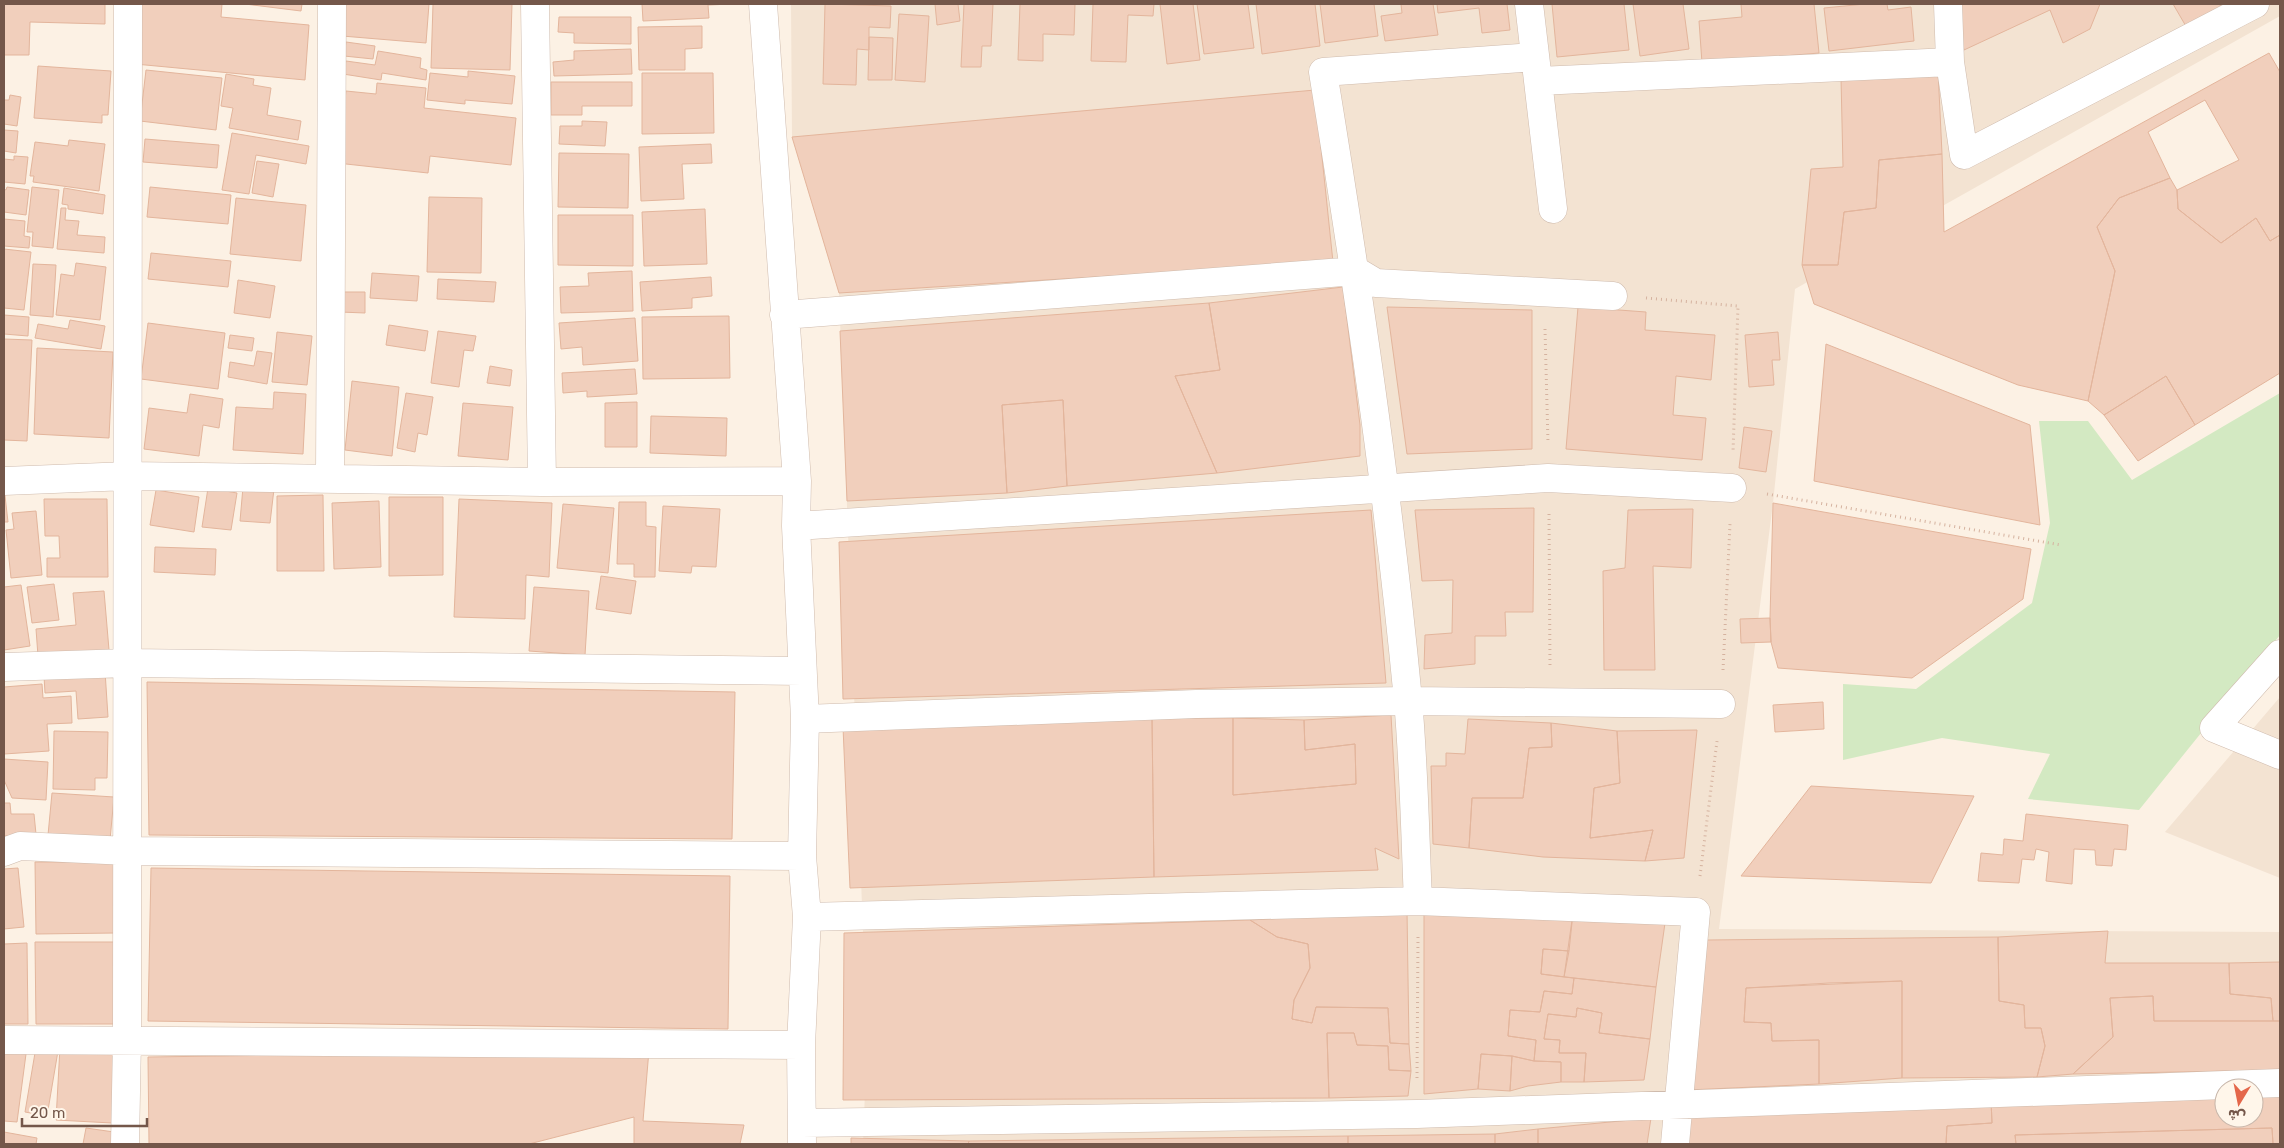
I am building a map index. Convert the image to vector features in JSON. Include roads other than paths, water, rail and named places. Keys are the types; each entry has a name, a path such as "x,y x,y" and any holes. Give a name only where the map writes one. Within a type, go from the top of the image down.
{"street":[{"path":"125,1144 128,851 128,4"},
{"path":"330,479 332,4"},
{"path":"535,4 542,482"},
{"path":"763,4 797,481 796,526 805,719 802,856 807,917 802,1045 802,1134 2280,1083"},
{"path":"1529,4 1553,209"},
{"path":"1948,4 1950,62 1964,156 2255,4"},
{"path":"1418,901 1408,701 1384,489 1356,271 1323,72 1950,62"},
{"path":"784,315 1356,271 1376,283 1613,296"},
{"path":"4,481 128,476 542,482 797,481"},
{"path":"796,526 1548,478 1732,488"},
{"path":"2280,654 2214,728 2280,755"},
{"path":"4,667 128,663 802,671"},
{"path":"805,719 1196,704 1408,701 1721,704"},
{"path":"4,852 20,846 128,851 802,856"},
{"path":"807,917 1418,901 1696,912 1677,1104 1675,1144"},
{"path":"4,1040 802,1045"}]}
